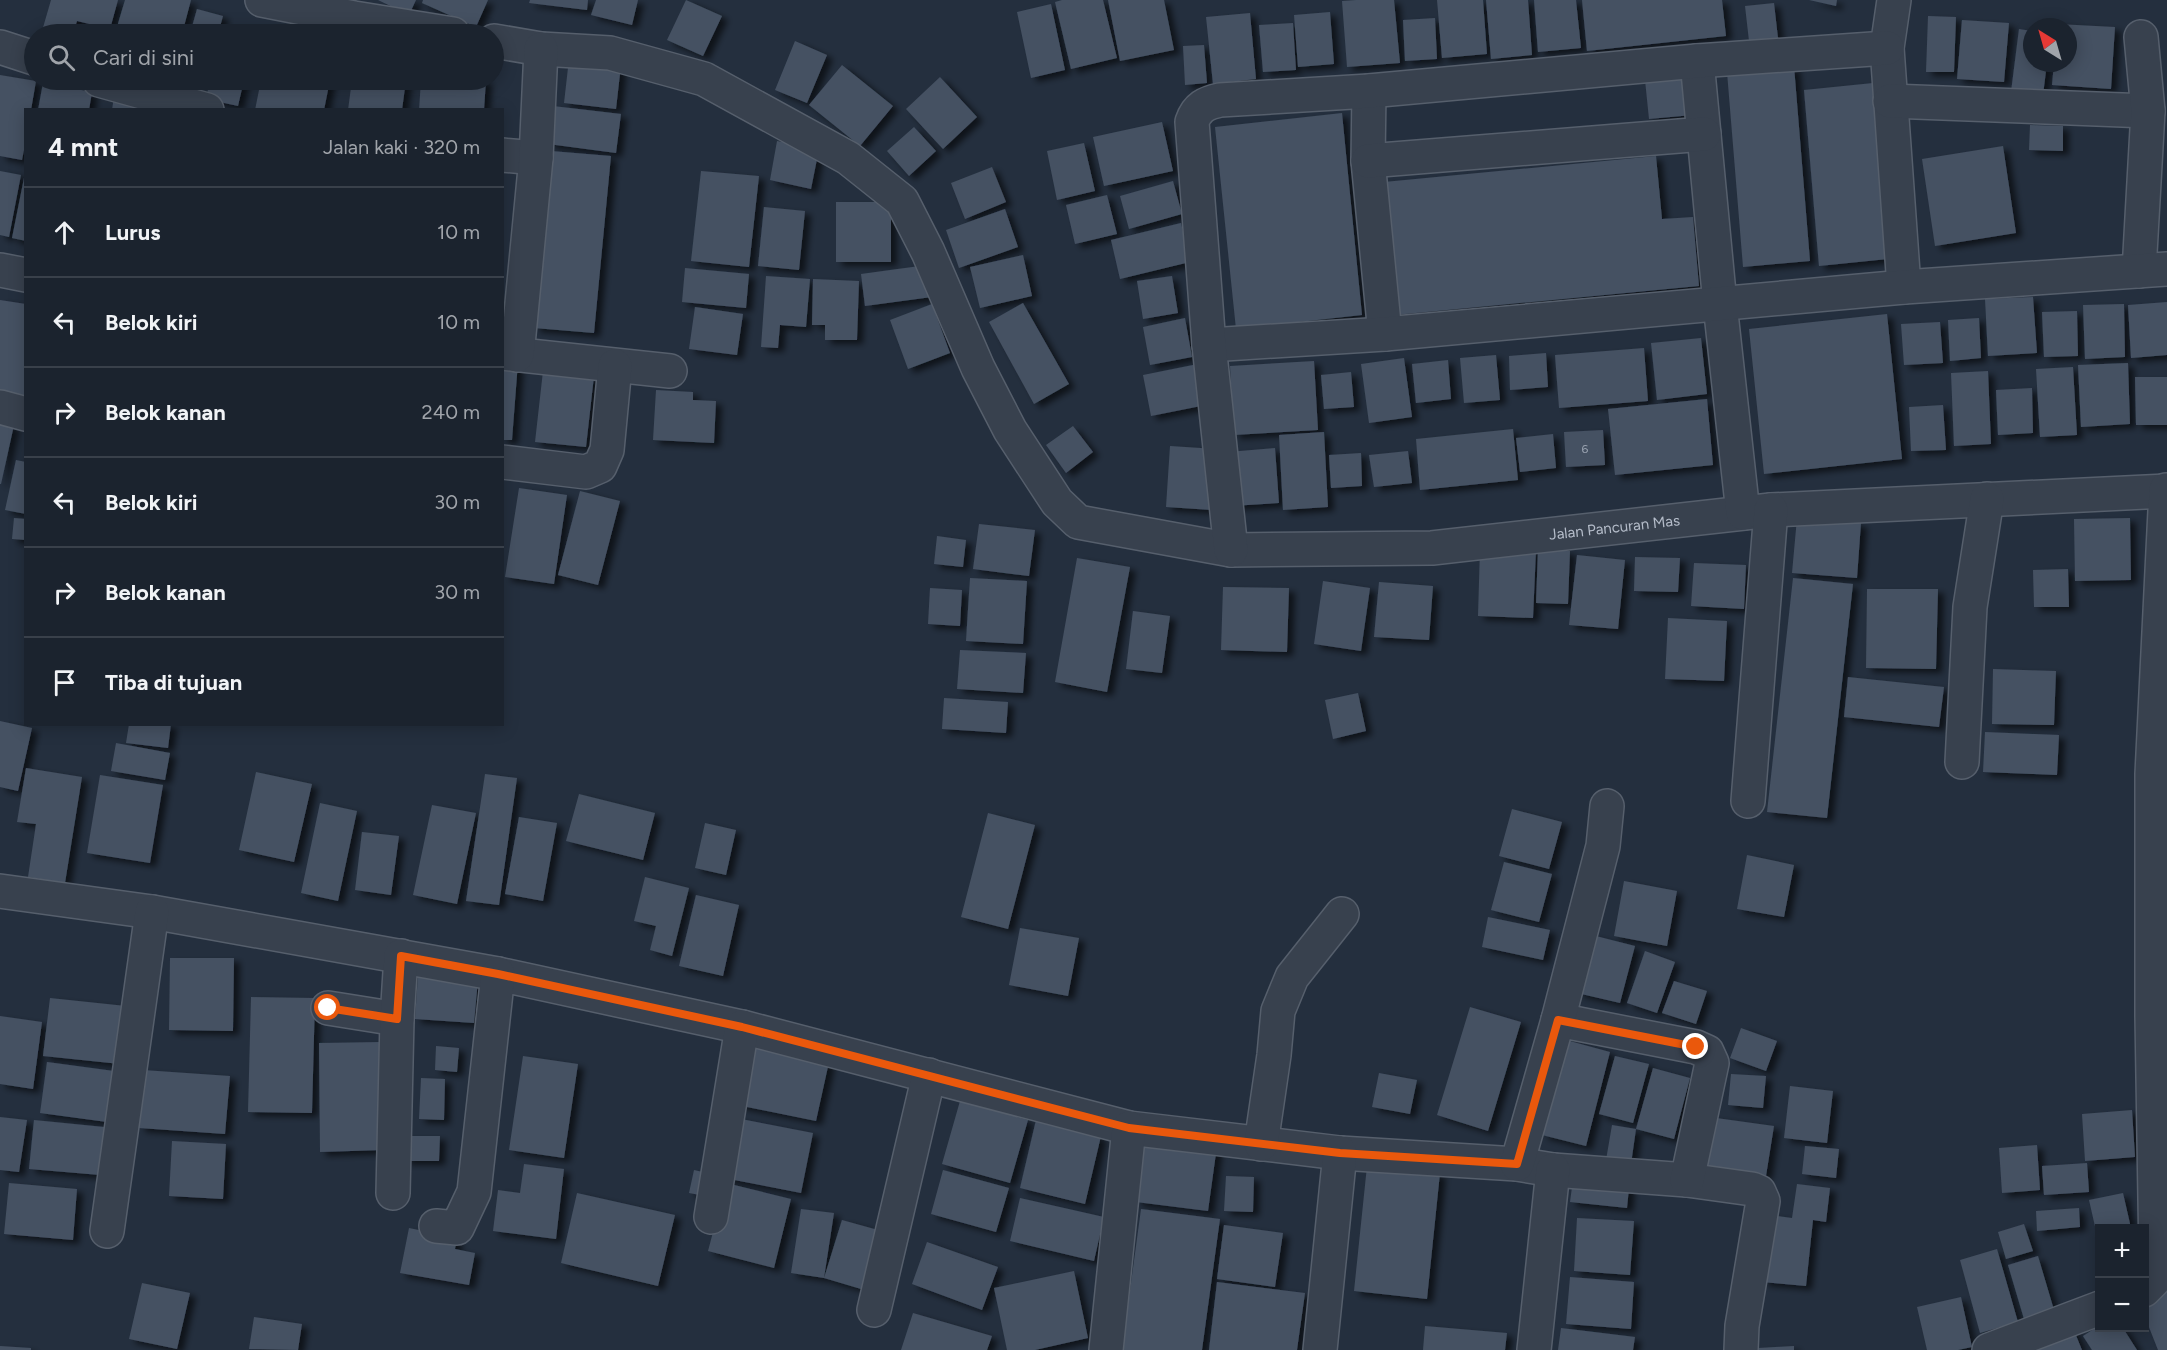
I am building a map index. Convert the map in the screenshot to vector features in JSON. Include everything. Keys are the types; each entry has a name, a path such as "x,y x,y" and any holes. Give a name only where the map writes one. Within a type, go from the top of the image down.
{"street":[{"path":"262,0 391,24"},
{"path":"1894,0 1887,48 1904,287"},
{"path":"1209,345 1384,334 1904,287 2153,270 2148,111 2141,37"},
{"path":"504,43 541,49 536,158 510,354 670,371"},
{"path":"0,47 24,55"},
{"path":"1231,550 1209,345 1192,122 1201,106 1220,100 1369,91 1697,61 1887,48"},
{"name":"Jalan Pancuran Mas","path":"541,49 610,53 704,79 848,158 902,201 928,252 978,368 1010,430 1057,502 1078,522 1231,550 1432,548 1757,512 2166,490"},
{"path":"1697,61 1720,304 1757,512 1748,801"},
{"path":"109,91 197,108"},
{"path":"1369,91 1368,161 1384,334"},
{"path":"1890,101 2148,111"},
{"path":"1368,161 1704,134"},
{"path":"504,155 536,158"},
{"path":"0,270 24,275"},
{"path":"504,462 586,472 600,466 607,450 615,366"},
{"path":"0,407 24,413"},
{"path":"2149,1286 2154,1280 2156,1260 2160,1017 2152,774 2166,490"},
{"path":"1962,762 1970,607 1987,499"},
{"path":"1517,1164 1558,1020 1603,846 1607,806"},
{"path":"0,891 152,912 498,974 742,1027 1129,1128 1340,1153 1517,1164 1552,1170 1687,1180 1752,1189 1759,1192 1763,1200 1742,1326 1741,1350"},
{"path":"107,1231 152,912"},
{"path":"1261,1144 1278,1011 1292,977 1342,914"},
{"path":"393,1193 397,1019 401,956"},
{"path":"436,1226 457,1228 474,1192 498,974"},
{"path":"328,1008 397,1019"},
{"path":"1558,1020 1696,1047 1707,1052 1712,1063 1687,1180"},
{"path":"711,1217 742,1027"},
{"path":"874,1310 929,1075"},
{"path":"1106,1350 1129,1128"},
{"path":"1320,1350 1340,1153"},
{"path":"1534,1350 1552,1170"},
{"path":"1989,1350 2095,1310"}],"building":[{"path":"51,0 118,0 111,24 89,24 77,21 76,24 44,24"},
{"path":"125,0 191,0 185,24 118,24"},
{"path":"378,0 416,0 409,15"},
{"path":"423,0 488,0 477,24 469,24 422,3"},
{"path":"530,0 588,0 587,10 529,3"},
{"path":"596,0 638,0 632,25 591,15"},
{"path":"686,0 722,16 703,56 667,40"},
{"path":"1103,0 1117,58 1071,69 1055,2"},
{"path":"1108,0 1164,0 1174,50 1120,61"},
{"path":"1394,0 1400,63 1347,67 1342,1"},
{"path":"1437,0 1483,0 1487,54 1442,58"},
{"path":"1486,0 1528,0 1532,55 1491,59"},
{"path":"1534,0 1576,0 1581,48 1538,52"},
{"path":"1582,0 1722,0 1726,36 1587,51"},
{"path":"1809,0 1837,0 1836,6"},
{"path":"1774,3 1778,38 1749,41 1745,6"},
{"path":"1051,4 1065,70 1031,78 1017,12"},
{"path":"197,9 223,16 221,24 193,24"},
{"path":"1330,12 1334,64 1298,67 1294,15"},
{"path":"1250,13 1256,79 1213,84 1206,17"},
{"path":"1928,16 1956,17 1954,72 1926,72"},
{"path":"1435,18 1437,59 1405,61 1403,20"},
{"path":"1962,20 2009,23 2004,82 1957,79"},
{"path":"1293,23 1296,70 1263,72 1259,25"},
{"path":"2077,25 2115,27 2111,89 2052,85 2053,72 2077,72"},
{"path":"2019,29 2023,30 2023,72 2046,72 2043,95 2011,92"},
{"path":"795,41 827,55 807,103 775,90"},
{"path":"1204,45 1207,83 1185,85 1183,46"},
{"path":"569,59 621,65 616,109 564,103"},
{"path":"842,65 893,106 860,146 809,105"},
{"path":"1794,66 1810,261 1743,267 1727,72"},
{"path":"0,75 24,79 24,90 34,90 31,108 24,108 22,160 0,156"},
{"path":"1689,75 1693,115 1649,119 1645,80"},
{"path":"940,77 977,117 943,149 906,109"},
{"path":"1873,83 1888,259 1819,266 1804,90"},
{"path":"42,90 92,92 89,108 38,108"},
{"path":"208,90 242,90 238,106 206,99"},
{"path":"259,90 328,90 324,108 255,108"},
{"path":"351,90 405,90 402,108 348,108"},
{"path":"420,90 485,90 484,108 419,108"},
{"path":"114,96 172,108 112,108"},
{"path":"553,106 621,114 616,153 548,144"},
{"path":"1342,113 1362,315 1236,329 1215,127"},
{"path":"1162,122 1173,171 1104,186 1093,137"},
{"path":"2030,125 2063,126 2063,151 2029,150"},
{"path":"914,127 936,151 909,176 887,151"},
{"path":"777,141 819,149 811,189 770,180"},
{"path":"1084,143 1095,191 1057,200 1047,151"},
{"path":"2003,146 2016,233 1935,246 1922,159"},
{"path":"551,151 611,156 594,333 534,328"},
{"path":"1656,156 1662,219 1693,217 1699,286 1395,315 1384,182"},
{"path":"992,167 1006,202 965,219 951,183"},
{"path":"0,171 21,175 9,237 0,235"},
{"path":"701,171 759,176 749,267 691,261"},
{"path":"24,178 24,241 12,238"},
{"path":"1173,181 1182,214 1129,229 1120,196"},
{"path":"1107,195 1117,234 1075,244 1066,205"},
{"path":"836,202 891,202 891,262 836,262"},
{"path":"764,207 805,211 799,270 758,266"},
{"path":"1005,209 1018,247 959,268 946,230"},
{"path":"1181,223 1190,262 1120,279 1111,240"},
{"path":"1023,255 1032,296 980,308 970,267"},
{"path":"927,265 932,297 865,306 861,274"},
{"path":"685,268 749,274 746,308 682,302"},
{"path":"766,276 810,279 806,327 780,325 778,348 761,347"},
{"path":"1172,276 1178,313 1143,319 1137,281"},
{"path":"813,279 859,281 857,340 825,340 825,325 812,325"},
{"path":"2033,297 2037,353 1988,356 1985,299"},
{"path":"0,300 24,304 24,398 0,393"},
{"path":"2167,302 2167,355 2131,358 2128,305"},
{"path":"1023,303 1069,384 1034,404 989,322"},
{"path":"932,304 950,353 908,369 890,320"},
{"path":"2124,304 2125,357 2085,359 2083,305"},
{"path":"695,307 743,314 737,355 689,349"},
{"path":"2077,311 2078,356 2044,357 2042,312"},
{"path":"1887,314 1902,459 1764,474 1749,329"},
{"path":"1185,318 1192,357 1150,365 1143,327"},
{"path":"1979,318 1981,358 1950,361 1948,320"},
{"path":"1940,322 1943,363 1904,365 1901,324"},
{"path":"1701,338 1707,394 1657,400 1651,343"},
{"path":"1644,348 1648,401 1559,408 1555,355"},
{"path":"1546,353 1548,387 1510,390 1509,356"},
{"path":"1496,355 1500,400 1464,403 1460,358"},
{"path":"1404,358 1412,417 1369,423 1361,364"},
{"path":"1448,360 1451,399 1416,403 1412,364"},
{"path":"504,361 518,362 512,440 504,440"},
{"path":"1314,361 1318,430 1234,435 1230,366"},
{"path":"2128,363 2130,424 2081,427 2078,365"},
{"path":"1198,364 1206,405 1151,416 1143,375"},
{"path":"2073,367 2077,435 2040,437 2036,369"},
{"path":"543,371 594,376 586,447 535,442"},
{"path":"1988,371 1991,444 1954,446 1951,373"},
{"path":"1351,372 1354,407 1324,409 1321,375"},
{"path":"2135,377 2167,377 2167,425 2136,425"},
{"path":"2032,388 2033,433 1998,435 1996,390"},
{"path":"656,390 693,392 693,400 716,401 714,443 653,440"},
{"path":"1707,399 1713,465 1615,475 1608,409"},
{"path":"1943,405 1946,450 1911,451 1909,407"},
{"path":"0,422 14,425 1,484 0,484"},
{"path":"1073,426 1093,452 1066,473 1046,445"},
{"path":"1513,429 1518,480 1420,490 1416,439"},
{"path":"1603,430 1605,465 1566,467 1564,432"},
{"path":"1324,432 1328,507 1283,510 1279,435"},
{"path":"1553,434 1556,468 1520,472 1516,438"},
{"path":"1170,446 1216,449 1212,510 1166,507"},
{"path":"1275,448 1279,503 1232,506 1228,452"},
{"path":"1408,451 1412,483 1374,487 1369,455"},
{"path":"1361,453 1362,486 1331,488 1329,455"},
{"path":"16,460 24,462 24,514 5,510"},
{"path":"519,488 567,495 554,584 505,577"},
{"path":"580,491 620,501 598,585 558,575"},
{"path":"14,518 24,519 24,540 12,539"},
{"path":"1797,518 1861,523 1857,578 1792,573"},
{"path":"2130,518 2131,580 2075,581 2074,519"},
{"path":"979,524 1035,530 1029,576 973,569"},
{"path":"937,536 966,540 963,567 934,564"},
{"path":"1480,548 1536,550 1533,618 1478,616"},
{"path":"1538,550 1570,551 1568,604 1536,603"},
{"path":"1577,555 1625,560 1618,629 1569,625"},
{"path":"1635,557 1680,558 1678,592 1634,591"},
{"path":"1077,558 1130,567 1107,692 1055,682"},
{"path":"1694,563 1746,565 1744,609 1691,606"},
{"path":"2068,569 2069,607 2034,607 2033,570"},
{"path":"970,578 1027,581 1023,644 966,641"},
{"path":"1793,578 1853,584 1827,818 1767,812"},
{"path":"1323,581 1370,588 1361,651 1314,644"},
{"path":"1379,582 1433,586 1429,640 1374,637"},
{"path":"1223,587 1289,588 1287,652 1221,650"},
{"path":"930,588 962,590 960,626 928,624"},
{"path":"1867,589 1938,589 1936,669 1866,668"},
{"path":"1133,611 1170,616 1162,673 1126,669"},
{"path":"1668,618 1727,621 1724,681 1665,679"},
{"path":"960,650 1026,653 1023,693 957,689"},
{"path":"1993,669 2056,671 2054,725 1992,724"},
{"path":"1848,677 1944,687 1939,727 1844,717"},
{"path":"1358,693 1366,731 1333,739 1325,700"},
{"path":"944,698 1008,702 1006,733 942,729"},
{"path":"0,721 32,728 18,791 0,787"},
{"path":"129,726 171,726 168,748 126,743"},
{"path":"1985,732 2059,735 2057,775 1983,772"},
{"path":"116,743 170,753 165,780 111,771"},
{"path":"26,768 82,777 65,883 28,877 36,824 17,822"},
{"path":"256,772 312,784 294,862 239,850"},
{"path":"485,774 517,778 499,905 466,901"},
{"path":"100,775 163,785 150,863 87,853"},
{"path":"579,794 655,813 643,860 566,841"},
{"path":"320,803 357,811 338,901 301,893"},
{"path":"432,805 476,813 457,904 413,895"},
{"path":"1512,809 1562,822 1549,869 1499,856"},
{"path":"988,813 1035,825 1008,929 961,917"},
{"path":"519,817 557,823 543,901 505,894"},
{"path":"705,823 736,830 726,875 695,868"},
{"path":"362,832 399,836 391,895 355,890"},
{"path":"1747,855 1794,865 1784,917 1737,909"},
{"path":"1504,862 1552,874 1539,922 1491,910"},
{"path":"645,877 689,888 672,956 650,950 656,926 634,921"},
{"path":"1624,881 1677,891 1667,946 1614,936"},
{"path":"696,895 739,905 723,976 679,966"},
{"path":"1488,917 1550,930 1543,960 1482,947"},
{"path":"1020,928 1079,938 1068,996 1009,985"},
{"path":"1592,935 1635,946 1620,1003 1577,993"},
{"path":"1645,951 1675,962 1657,1013 1627,1003"},
{"path":"170,958 234,958 233,1031 169,1030"},
{"path":"418,976 478,980 474,1023 415,1019"},
{"path":"1674,981 1707,991 1696,1024 1662,1013"},
{"path":"251,997 315,998 312,1113 248,1112"},
{"path":"50,998 126,1006 120,1064 43,1056"},
{"path":"1470,1007 1521,1022 1488,1131 1437,1115"},
{"path":"0,1016 42,1022 33,1089 0,1084"},
{"path":"1741,1028 1777,1041 1766,1071 1730,1058"},
{"path":"1566,1040 1610,1052 1586,1146 1542,1135"},
{"path":"381,1042 383,1150 320,1152 319,1043"},
{"path":"436,1046 459,1048 457,1072 435,1070"},
{"path":"750,1046 829,1062 816,1121 737,1105"},
{"path":"523,1056 578,1064 564,1158 509,1150"},
{"path":"1615,1056 1649,1064 1633,1123 1599,1114"},
{"path":"47,1062 114,1071 107,1122 40,1113"},
{"path":"1653,1068 1690,1078 1674,1139 1636,1129"},
{"path":"143,1070 230,1076 225,1134 139,1128"},
{"path":"1379,1073 1417,1080 1410,1114 1372,1107"},
{"path":"1731,1074 1766,1076 1763,1108 1728,1105"},
{"path":"421,1078 445,1079 444,1120 419,1119"},
{"path":"1790,1086 1833,1091 1827,1143 1784,1138"},
{"path":"960,1101 1028,1120 1010,1183 942,1164"},
{"path":"2132,1110 2135,1157 2085,1161 2082,1114"},
{"path":"0,1117 27,1120 19,1172 0,1170"},
{"path":"1709,1117 1774,1126 1766,1176 1702,1167"},
{"path":"736,1118 813,1133 801,1193 724,1178"},
{"path":"34,1120 104,1127 100,1175 29,1169"},
{"path":"1036,1120 1101,1136 1085,1204 1020,1188"},
{"path":"1612,1125 1636,1129 1631,1164 1606,1160"},
{"path":"404,1136 440,1136 439,1161 404,1161"},
{"path":"1145,1136 1217,1146 1208,1211 1136,1202"},
{"path":"172,1141 226,1144 223,1199 169,1196"},
{"path":"2037,1145 2040,1190 2002,1193 1999,1148"},
{"path":"1805,1146 1839,1149 1836,1178 1802,1174"},
{"path":"2087,1163 2089,1192 2044,1195 2042,1166"},
{"path":"524,1164 564,1169 556,1239 493,1231 498,1190 520,1193"},
{"path":"1367,1166 1440,1173 1427,1299 1354,1291"},
{"path":"694,1170 716,1175 711,1197 689,1193"},
{"path":"943,1170 1009,1188 996,1232 931,1214"},
{"path":"1574,1172 1630,1178 1627,1208 1570,1202"},
{"path":"1226,1176 1254,1177 1253,1212 1224,1211"},
{"path":"9,1183 77,1189 73,1240 4,1234"},
{"path":"726,1183 791,1199 774,1268 708,1251"},
{"path":"1797,1184 1830,1188 1826,1222 1813,1220 1806,1286 1762,1282 1770,1215 1792,1218"},
{"path":"577,1193 675,1215 658,1286 561,1263"},
{"path":"2123,1193 2130,1224 2095,1224 2095,1226 2089,1200"},
{"path":"1020,1198 1104,1217 1094,1261 1010,1241"},
{"path":"2079,1208 2080,1227 2037,1231 2036,1211"},
{"path":"801,1209 834,1213 824,1278 791,1273"},
{"path":"1141,1209 1220,1219 1202,1350 1122,1350"},
{"path":"1577,1218 1634,1221 1630,1275 1574,1271"},
{"path":"842,1220 878,1230 861,1289 824,1278"},
{"path":"2024,1224 2033,1251 2006,1259 1998,1232"},
{"path":"1224,1225 1283,1233 1275,1287 1217,1279"},
{"path":"409,1228 457,1238 455,1249 475,1253 469,1285 400,1273"},
{"path":"927,1242 998,1267 982,1310 912,1284"},
{"path":"1997,1249 2018,1322 1980,1333 1960,1260"},
{"path":"2038,1256 2054,1310 2024,1319 2008,1265"},
{"path":"1074,1271 1088,1338 1035,1350 1007,1350 994,1288"},
{"path":"1570,1277 1634,1282 1631,1329 1566,1324"},
{"path":"1217,1282 1305,1293 1297,1350 1209,1350"},
{"path":"142,1283 190,1293 177,1349 129,1339"},
{"path":"2167,1291 2167,1350 2158,1350 2149,1327 2149,1299"},
{"path":"1961,1297 1972,1347 1958,1350 1927,1350 1917,1307"},
{"path":"913,1313 992,1336 987,1350 901,1350"},
{"path":"254,1317 302,1324 298,1350 249,1349"},
{"path":"1425,1326 1507,1333 1505,1350 1423,1350"},
{"path":"1561,1328 1635,1337 1633,1350 1558,1350"},
{"path":"2073,1328 2082,1350 2040,1350 2037,1343"},
{"path":"2095,1328 2095,1332 2126,1332 2137,1350 2092,1350 2083,1336"},
{"path":"0,1346 31,1348 31,1350 0,1350"},
{"path":"1794,1346 1794,1350 1758,1350 1758,1348"}],"route":[{"path":"328,1008 397,1019 401,956 498,974 742,1027 1129,1128 1340,1153 1517,1164 1558,1020 1696,1047"}]}
